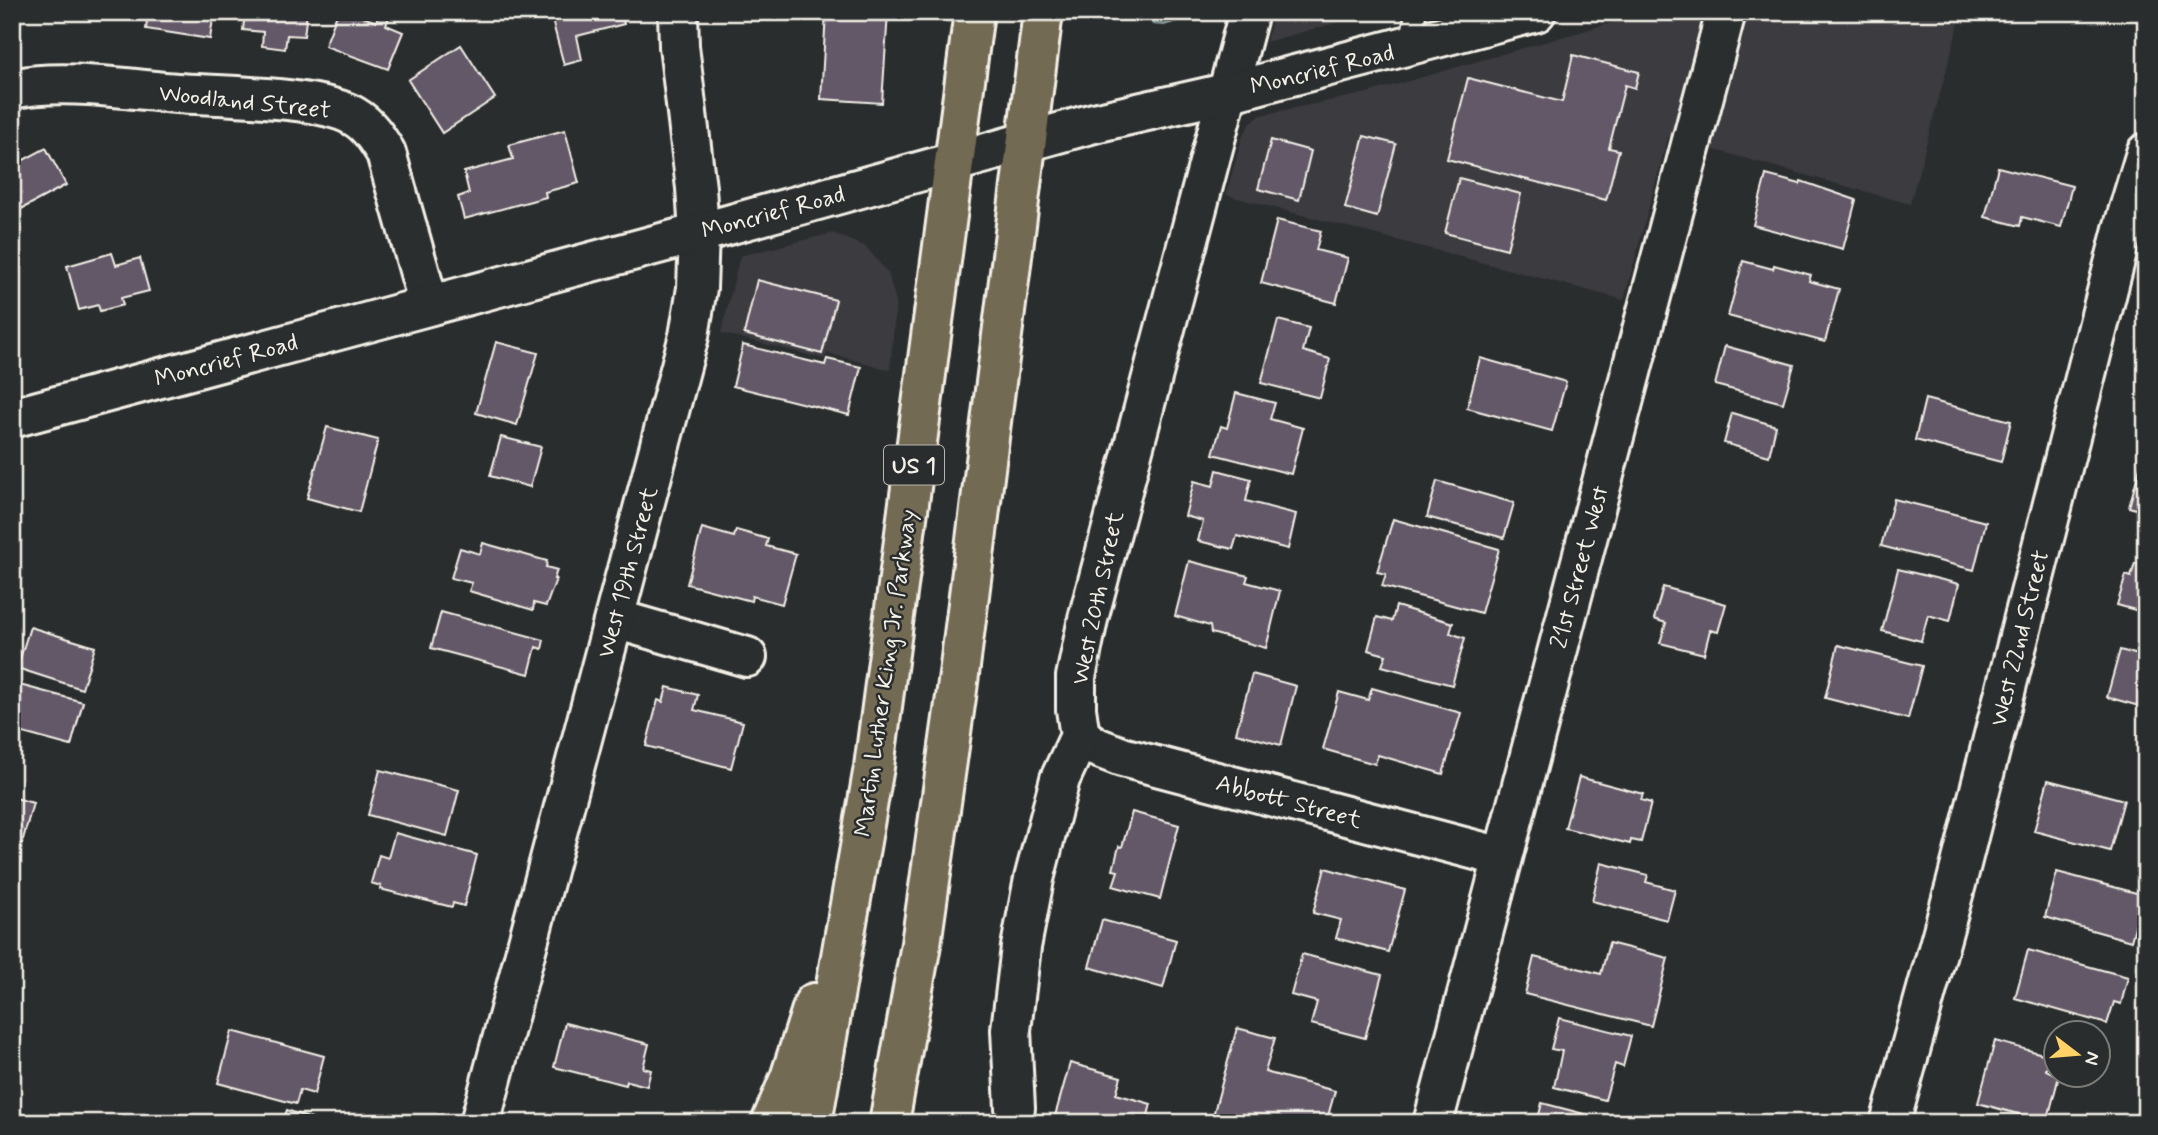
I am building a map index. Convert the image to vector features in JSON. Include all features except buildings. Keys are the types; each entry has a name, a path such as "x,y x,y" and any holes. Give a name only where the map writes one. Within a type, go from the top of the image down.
{"highway":[{"name":"Martin Luther King Jr. Parkway","path":"812,1123 874,767 974,12"},
{"path":"888,1123 921,944 955,704 1043,12"},
{"path":"771,1123 790,1078 810,1016 874,767"}],"street":[{"name":"West 19th Street","path":"480,1123 689,336 697,288 699,233 679,46 678,12"},
{"name":"West 20th Street","path":"1080,736 1076,709 1076,677 1088,619 1249,12"},
{"name":"21st Street West","path":"1433,1123 1726,12"},
{"name":"Moncrief Road","path":"12,418 699,233 1094,122 1226,93 1413,29 1518,14"},
{"name":"Woodland Street","path":"12,89 27,85 64,85 259,98 322,105 355,117 373,133 386,153 429,305"},
{"name":"West 22nd Street","path":"1890,1123 1956,884 2120,243 2146,153"},
{"path":"615,619 747,657"},
{"name":"Abbott Street","path":"1080,736 1096,747 1122,757 1503,857"},
{"path":"1015,1108 1012,1030 1021,947 1034,879 1060,779 1080,736"}],"shaded area":[{"path":"1274,12 1375,12 1266,42"},
{"path":"1649,12 1962,12 1910,204 1668,137 1624,300 1226,195 1242,137 1251,122 1261,115 1367,93"},
{"path":"833,233 866,247 888,273 896,302 890,370 828,353 824,359 721,333 740,256"}],"water":[{"path":"1144,12 1180,12 1177,21 1164,25 1153,24"}]}
